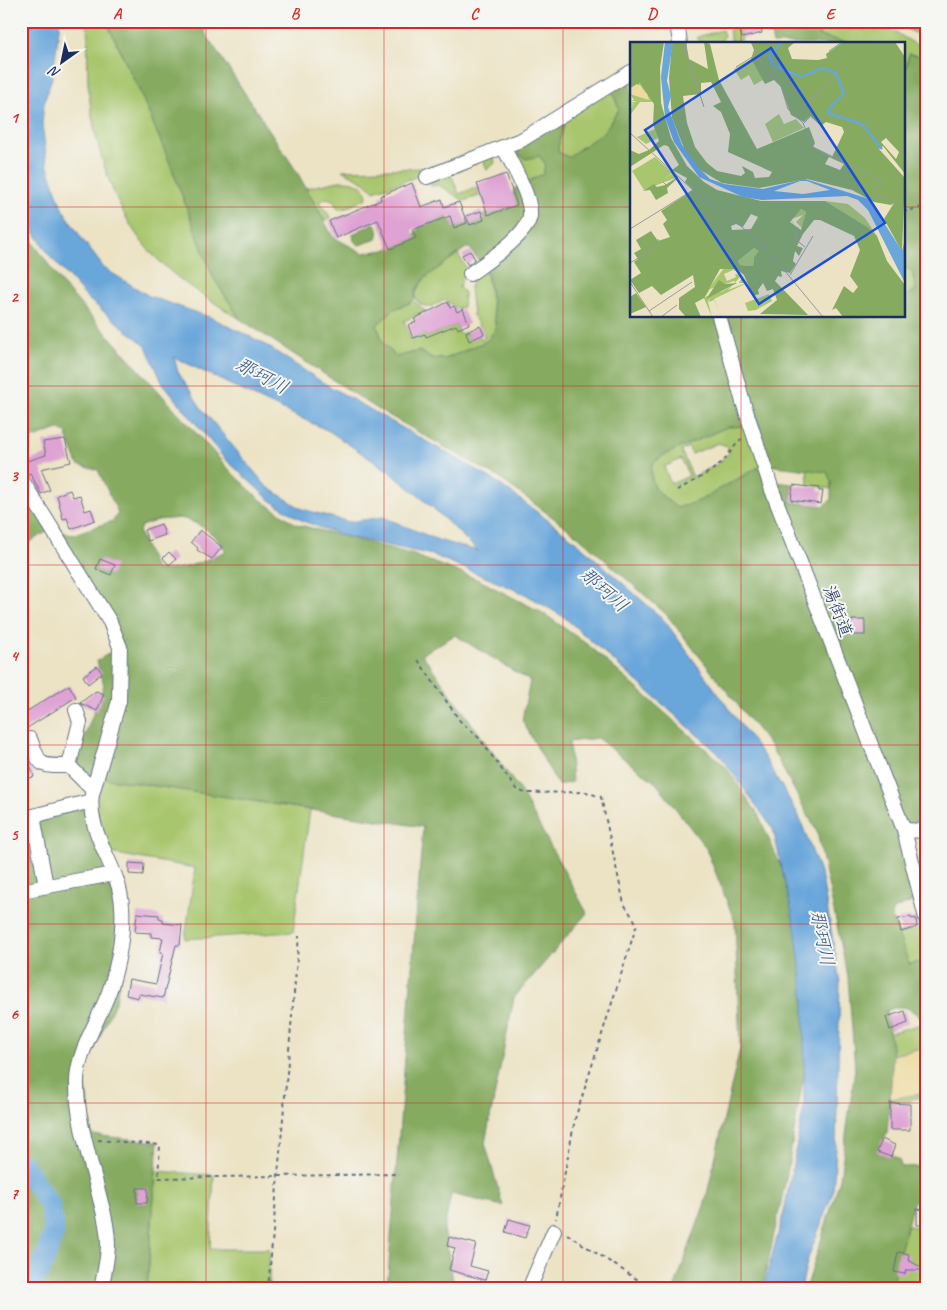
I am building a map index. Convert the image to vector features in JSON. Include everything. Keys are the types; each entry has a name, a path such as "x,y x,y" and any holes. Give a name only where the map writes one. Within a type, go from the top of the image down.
{"street":[{"path":"677,21 680,42"},
{"path":"427,177 524,139 630,73"},
{"path":"470,274 517,236 526,227 530,217 527,198 504,148"},
{"name":"湯街道","path":"720,318 754,434 840,670 878,760 904,830 926,918"},
{"path":"21,479 110,622 120,647 119,701 92,796 95,830 114,874 122,906 116,968 110,991 84,1052 77,1078 78,1102 105,1218 108,1243 101,1289"},
{"path":"69,766 80,722 76,710"},
{"path":"30,739 40,763 46,766 69,766"},
{"path":"69,766 92,796"},
{"path":"46,886 33,816 92,796"},
{"path":"904,830 926,831"},
{"path":"21,891 114,874"},
{"path":"529,1289 554,1229"}],"path":[{"path":"904,212 926,207 926,193"},
{"path":"926,255 922,268 922,285 926,295"},
{"path":"677,490 712,470 735,444 754,434"},
{"path":"418,660 460,722 479,738 516,789 524,792 586,792 601,797 624,904 637,924 575,1119 554,1229 652,1289"},
{"path":"268,1289 299,936"},
{"path":"85,1138 160,1145 158,1178 279,1178 399,1174"}],"green space":[{"path":"87,21 106,21 139,90 169,161 213,277 240,319 195,290 154,256 129,222 118,202 102,158 92,114 88,84"},
{"path":"106,21 204,21 205,33 297,172 333,237 363,253 385,250 411,238 423,224 445,215 454,225 471,222 512,200 515,188 543,174 545,163 539,156 526,159 519,155 516,146 565,118 558,152 568,157 604,132 619,109 611,88 630,78 630,318 904,318 904,297 916,290 912,271 904,267 904,74 909,54 926,57 927,153 922,210 926,224 926,828 899,828 917,900 893,910 891,914 909,964 926,961 926,1016 919,1017 904,1007 886,1011 893,1055 887,1133 879,1149 899,1159 901,1167 926,1166 926,1200 916,1200 913,1203 890,1289 806,1289 840,1179 855,1069 848,977 817,832 771,747 666,614 578,536 498,477 376,408 240,319 213,277 169,161 139,90","holes":["466,248 470,248 488,275 496,329 487,341 445,359 431,358 419,351 396,357 383,343 377,325 394,309 410,303 415,298 416,290 425,278","748,426 767,465 827,472 831,481 831,500 824,506 791,502 792,484 768,481 762,465 699,501 677,508 657,490 651,472 652,464 664,455 727,427"]},
{"path":"768,21 821,21 819,36 844,42 773,42"},
{"path":"821,21 861,24 891,31 926,48 926,57 909,54 904,74 904,42 844,42 819,36"},
{"path":"877,21 922,21 926,25 926,39 901,26"},
{"path":"739,27 742,40 731,42 729,30"},
{"path":"722,30 724,36 721,42 703,42 699,41 697,37"},
{"path":"611,88 619,109 604,132 568,157 558,152 565,118"},
{"path":"522,137 458,163 374,191 365,182 342,170 427,168"},
{"path":"516,146 540,156 545,163 544,174 524,184 513,162 512,148"},
{"path":"489,155 494,157 495,163 487,170 483,160 451,174 459,194 477,187 479,196 464,201 439,185 431,186 432,177"},
{"path":"339,181 349,181 358,184 364,189 367,198 344,209 338,209 333,200 327,198 319,202 331,218 325,221 306,188"},
{"path":"374,223 378,230 377,239 359,245 354,241 353,234"},
{"path":"21,225 62,284 234,475 261,500 296,524 411,554 479,580 543,613 588,645 725,766 758,814 792,892 805,929 808,1050 786,1179 762,1289 674,1289 705,1203 740,1048 735,922 706,848 656,783 597,738 569,742 572,782 558,785 522,720 530,681 455,635 422,654 521,792 587,913 514,998 485,1143 503,1206 451,1194 444,1230 453,1281 451,1289 387,1289 423,827 89,776 74,764 104,685 97,661 122,645 53,528 21,547 21,466 62,532 71,535 113,521 118,513 98,470 78,465 66,433 58,429 21,443","holes":["181,518 212,534 226,551 183,568 155,569 139,532 141,526 158,520"]},
{"path":"458,254 466,268 459,287 464,293 463,307 457,309 445,300 430,307 421,305 415,298 421,284 438,267"},
{"path":"904,267 912,270 916,290 904,297"},
{"path":"483,269 487,275 496,329 487,341 445,359 431,358 419,351 396,357 383,343 377,325 394,309 413,300 425,311 404,321 411,339 425,334 426,337 456,325 460,334 466,332 469,340 479,336 481,339 485,337 473,315 470,287 474,277"},
{"path":"748,426 762,465 699,501 677,508 654,485 651,472 652,464 664,455 727,427","holes":["718,443 727,446 729,453 716,465 693,477 681,451 688,447 692,454","681,459 689,476 671,484 664,467"]},
{"path":"807,468 827,472 831,481 831,489 808,484"},
{"path":"100,777 310,810 293,932 185,939 195,868 110,853 95,807"},
{"path":"21,791 31,821 84,808 126,891 127,939 116,1000 84,1073 92,1135 158,1142 147,1289 21,1289"},
{"path":"921,912 926,934 926,961 909,964 897,934 919,929 917,916"},
{"path":"926,1023 926,1047 893,1055 889,1033"},
{"path":"926,1093 926,1097 911,1099 911,1101 890,1102 890,1099"},
{"path":"156,1171 214,1175 210,1249 270,1249 269,1289 147,1289"},
{"path":"908,1226 926,1228 926,1288 891,1282 900,1247"}],"sand":[{"path":"913,835 926,835 926,865 917,865 911,839"},
{"path":"926,1047 926,1093 890,1099 893,1055"}],"water":[{"name":"那珂川","path":"21,21 60,21 53,74 44,103 42,123 47,164 62,208 104,268 149,296 212,318 261,342 322,382 494,480 573,539 664,620 763,755 798,814 822,878 840,982 836,1149 833,1192 807,1261 801,1289 763,1289 784,1212 804,1106 804,999 795,927 773,829 719,754 564,617 525,594 433,555 344,536 303,521 270,500 223,457 162,382 146,346 87,298 49,255 21,211","holes":["174,357 329,431 391,473 432,507 478,551 438,540 383,517 349,522 302,509 266,486 202,409 178,372"]}],"building":[{"path":"760,22 762,33 742,38 739,27"},
{"path":"506,174 517,205 488,215 477,184"},
{"path":"412,183 421,207 442,199 444,207 459,202 467,223 454,228 450,216 412,230 416,238 390,249 378,220 336,238 329,221 381,200 380,196"},
{"path":"481,211 484,220 470,225 466,216"},
{"path":"470,251 475,259 468,265 462,255"},
{"path":"448,302 450,308 454,306 457,312 463,309 469,324 458,329 456,325 426,337 425,334 413,338 408,325 416,322 414,319"},
{"path":"480,326 484,334 469,341 466,332"},
{"path":"65,439 71,462 41,469 50,490 41,494 30,473 28,474 24,462 46,455 43,442"},
{"path":"793,485 819,488 819,491 823,491 821,504 791,500"},
{"path":"70,490 73,497 80,495 85,511 91,509 95,520 71,529 67,518 63,519 57,495"},
{"path":"161,524 165,535 148,541 144,530"},
{"path":"200,530 222,547 212,559 197,550 198,548 191,542"},
{"path":"169,552 176,559 169,565 163,558"},
{"path":"100,559 115,565 111,575 96,569"},
{"path":"852,620 865,620 865,635 841,635 841,623 852,622"},
{"path":"97,666 102,673 88,684 83,676"},
{"path":"69,685 76,697 21,732 21,715"},
{"path":"96,691 104,694 97,711 80,703"},
{"path":"21,740 34,777 21,780"},
{"path":"129,863 144,864 143,875 129,874"},
{"path":"137,913 159,915 159,918 163,919 163,923 182,925 180,945 176,945 163,998 139,994 138,998 126,995 129,979 156,984 163,953 160,952 163,938 151,937 151,933 135,932"},
{"path":"911,917 912,919 916,918 917,927 901,932 898,919"},
{"path":"905,1011 908,1023 890,1030 886,1017"},
{"path":"890,1103 910,1104 910,1130 890,1130"},
{"path":"882,1139 895,1145 891,1157 877,1152"},
{"path":"137,1188 148,1188 147,1203 137,1203"},
{"path":"917,1209 926,1210 926,1225 917,1225"},
{"path":"509,1219 530,1225 525,1238 505,1232"},
{"path":"449,1237 476,1244 470,1266 488,1271 485,1280 449,1270 455,1248 447,1246"},
{"path":"898,1252 909,1254 908,1260 926,1270 906,1270 905,1274 894,1272"}],"waterway":[{"path":"21,1162 50,1205 54,1232 40,1272 21,1283"}]}
